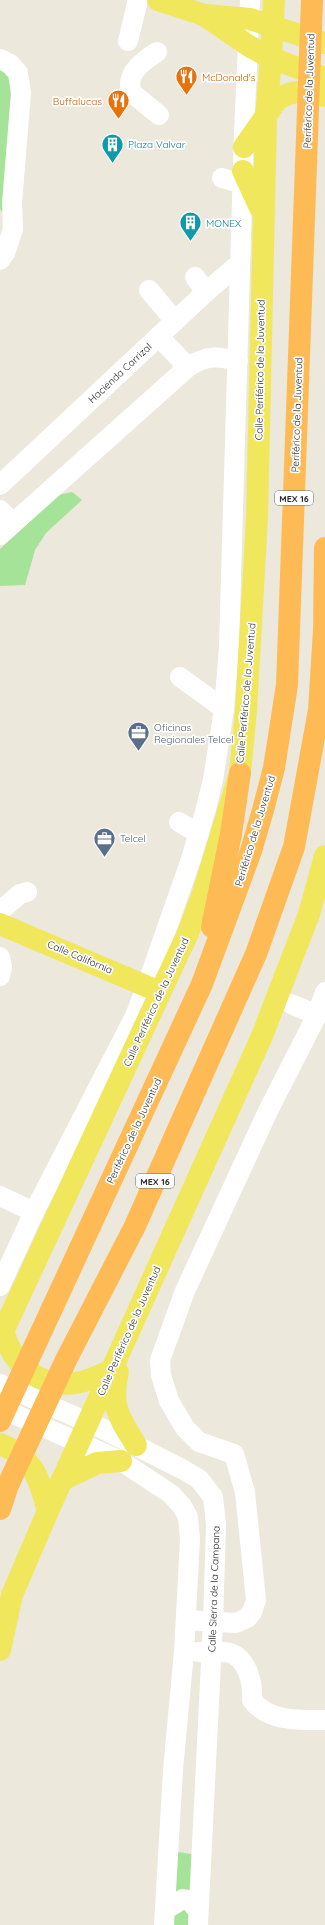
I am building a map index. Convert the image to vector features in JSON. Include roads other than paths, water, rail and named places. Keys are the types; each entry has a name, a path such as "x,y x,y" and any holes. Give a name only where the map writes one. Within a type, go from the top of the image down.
{"highway":[{"name":"Periférico de la Juventud","path":"0,1421 204,979 251,851 274,768 287,685 312,0"},
{"name":"MEX 16","path":"0,1509 8,1485 63,1367 135,1226 256,954 294,847 322,702 325,548"},
{"path":"204,979 209,944 231,834 240,773"}],"main road":[{"path":"158,0 202,8 250,10 281,29 325,43"},
{"name":"Calle Periférico de la Juventud","path":"2,1334 153,989 188,933 240,773 247,696 257,518 266,117 279,61 281,29 274,0"},
{"path":"202,8 249,46 279,61 325,78"},
{"path":"238,137 266,117 277,100 289,93 300,91 325,96"},
{"path":"243,177 264,214"},
{"name":"Calle Periférico de la Juventud","path":"0,1650 12,1595 48,1511 262,1036 309,914 325,856"},
{"path":"155,1275 185,1238 290,1004 325,904"},
{"name":"Calle California","path":"0,924 153,989"},
{"path":"2,1334 15,1358 25,1369 38,1378 52,1383 67,1384 82,1382 112,1370"},
{"path":"124,1344 116,1382 114,1401 121,1421 136,1445"},
{"path":"0,1444 13,1449 26,1460 36,1473 48,1511"},
{"path":"62,1480 97,1463 120,1461"}],"street":[{"path":"128,41 138,0"},
{"path":"0,1286 34,1212 109,1070 135,1016 153,989 187,857 199,834 212,780 224,709 229,647 243,177 238,137 239,78 249,46 250,10"},
{"path":"157,52 136,68 131,79 131,89 132,93 159,115"},
{"path":"0,260 5,253 4,222 12,203 21,93 18,73 7,64"},
{"path":"222,178 243,177"},
{"name":"Hacienda Carrizal","path":"0,484 81,398 167,329 200,285 240,263"},
{"path":"150,299 188,367"},
{"path":"4,523 188,367 204,358 214,357 238,361"},
{"path":"180,677 224,709"},
{"path":"180,822 199,834"},
{"path":"0,911 20,894 26,892"},
{"path":"0,957 2,967 0,976"},
{"path":"186,1620 236,1623 247,1618 252,1612 256,1600 253,1566 247,1528 245,1492 234,1454 199,1442 185,1428 169,1401 162,1375 160,1360 185,1291 267,1113 317,1015 325,992"},
{"path":"290,1004 317,1015"},
{"path":"0,1196 34,1212"},
{"name":"Calle Sierra de la Campana","path":"0,1384 88,1422 136,1445 199,1479 213,1497 216,1524 212,1652 198,1918"},
{"path":"0,1408 120,1461 171,1494 182,1506 188,1516 190,1539 186,1620 173,1770 164,1918"},
{"path":"184,1652 229,1653 238,1657 247,1670 253,1691 252,1700 263,1712 285,1714 325,1714"},
{"path":"285,1714 293,1706 325,1707"},
{"path":"285,1714 293,1720 325,1720"},
{"path":"173,1770 206,1774"},
{"path":"169,1835 202,1839"},
{"path":"164,1918 183,1899 189,1900 198,1918"}],"place":[{"name":"McDonald's","path":"186,96"},
{"name":"Buffalucas","path":"118,120"},
{"name":"Plaza Valvar","path":"112,164"},
{"name":"MONEX","path":"191,242"},
{"name":"Oficinas Regionales Telcel","path":"138,752"},
{"name":"Telcel","path":"104,858"}]}
